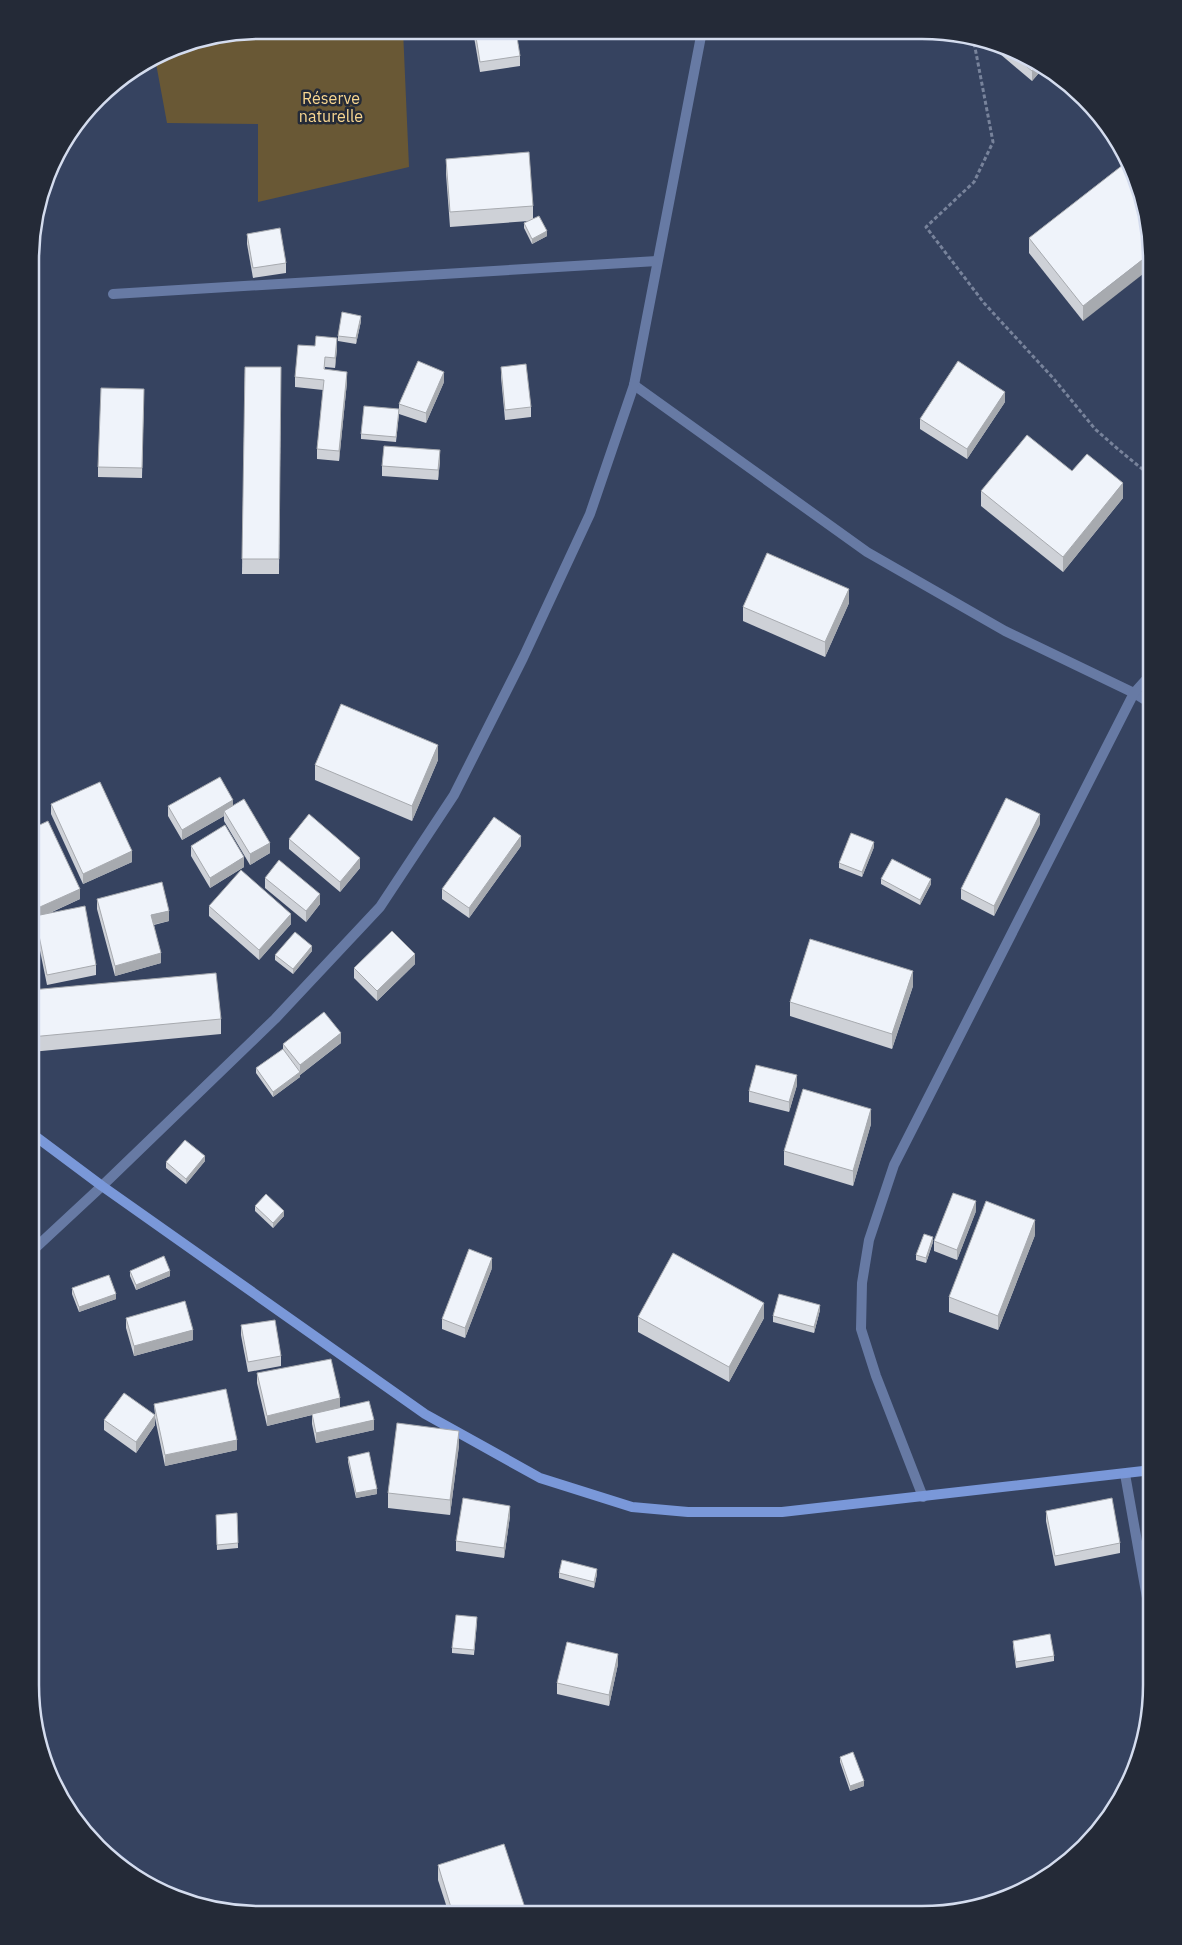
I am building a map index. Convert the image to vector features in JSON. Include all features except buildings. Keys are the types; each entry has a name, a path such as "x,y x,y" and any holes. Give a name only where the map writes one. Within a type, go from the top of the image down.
{"main road":[{"path":"39,1139 102,1186 425,1414 540,1478 632,1507 688,1512 782,1512 1143,1471"}],"street":[{"path":"39,1245 275,1019 380,907 458,787 523,658 590,514 634,385 700,39"},
{"path":"113,294 657,261"},
{"path":"634,385 866,552 1005,631 1143,698"},
{"path":"923,1496 876,1376 861,1330 862,1283 869,1240 894,1165 1134,693 1143,682"},
{"path":"1125,1474 1143,1575"}],"path":[{"path":"975,45 993,142 974,182 926,227 984,303 1054,378 1095,428 1143,470"}],"green space":[{"name":"Réserve naturelle","path":"245,39 403,39 409,167 258,202 258,124 167,123 156,65 189,50"}]}
